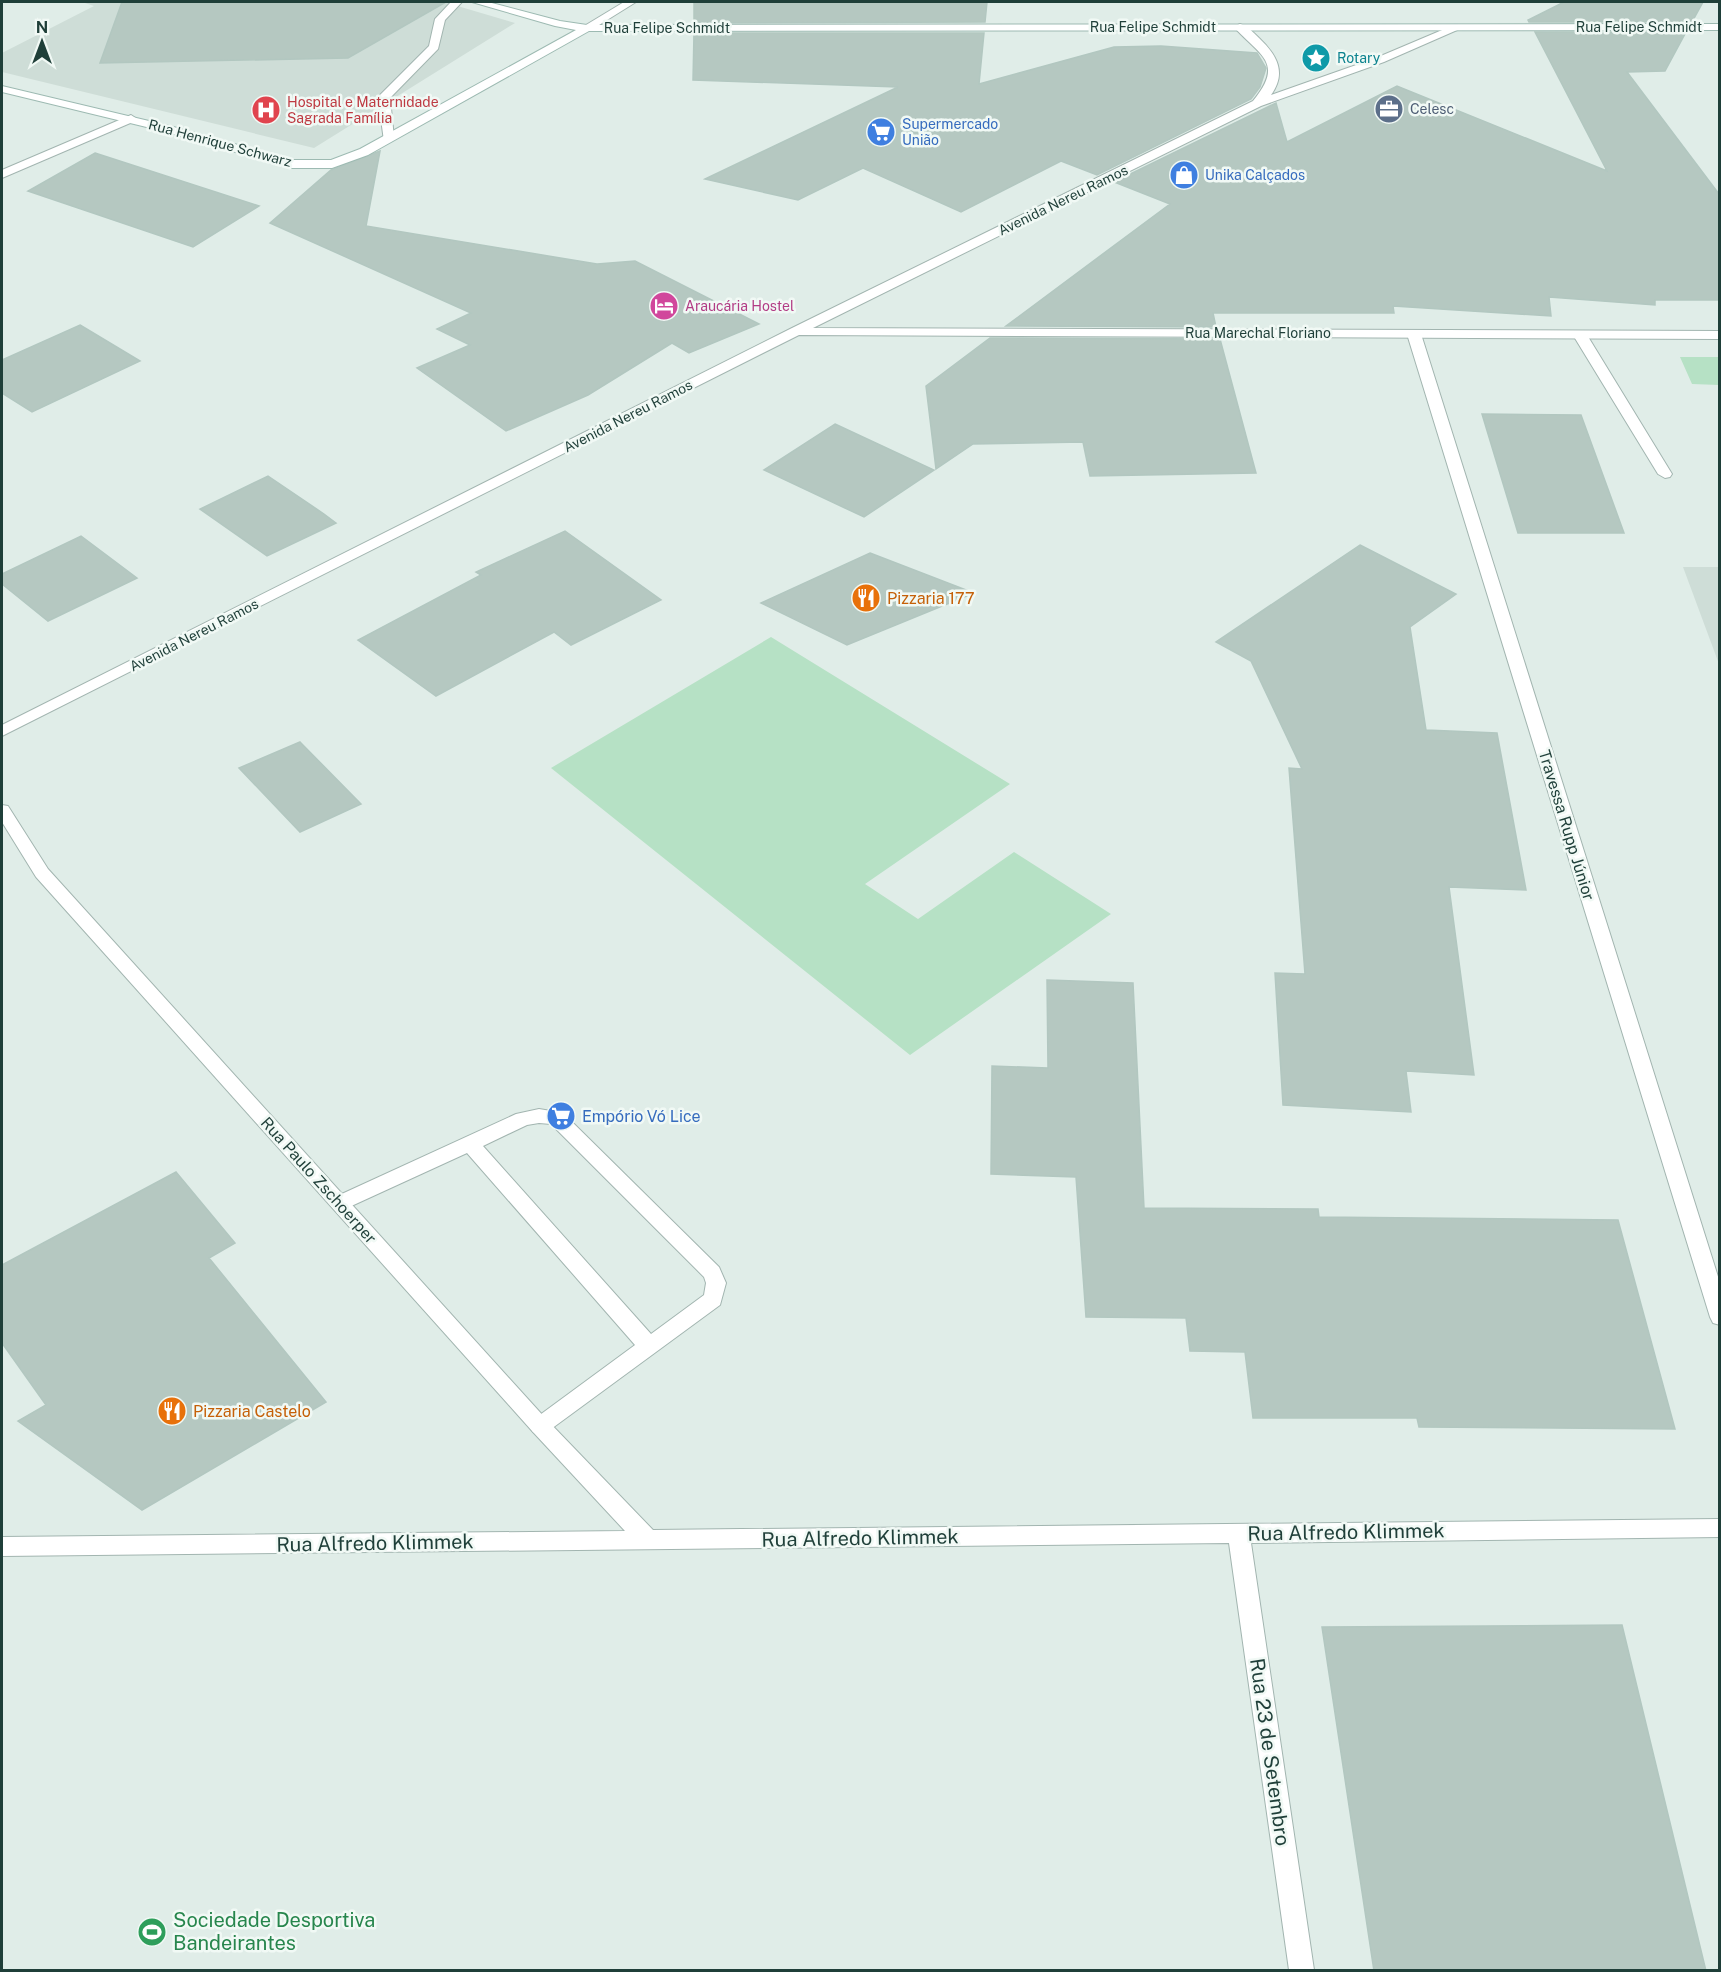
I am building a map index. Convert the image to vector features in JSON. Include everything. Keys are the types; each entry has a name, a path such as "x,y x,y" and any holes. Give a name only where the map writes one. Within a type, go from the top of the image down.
{"street":[{"path":"388,138 384,97 434,47 440,18 457,2"},
{"name":"Rua Felipe Schmidt","path":"477,2 550,22 587,28 1719,27"},
{"name":"Rua Henrique Schwarz","path":"2,89 131,119 291,164 316,166 345,161 631,2"},
{"name":"Avenida Nereu Ramos","path":"1240,27 1261,44 1272,59 1276,75 1271,90 1257,104"},
{"name":"Avenida Nereu Ramos","path":"2,731 1257,104 1380,60 1458,27"},
{"path":"2,174 131,119"},
{"name":"Rua Marechal Floriano","path":"797,332 1719,335"},
{"name":"Travessa Rupp Júnior","path":"1414,334 1719,1317"},
{"path":"1580,335 1665,474"},
{"name":"Rua Paulo Zschoerper","path":"2,810 42,873 540,1426 648,1540"},
{"path":"340,1203 523,1119 540,1116 556,1118 712,1273 716,1283 713,1299 540,1426"},
{"path":"470,1144 649,1346"},
{"name":"Rua Alfredo Klimmek","path":"2,1547 1719,1528"},
{"name":"Rua 23 de Setembro","path":"1239,1533 1302,1971"}],"shaded area":[{"name":"Hospital e Maternidade Sagrada Família","path":"82,2 444,2 515,23 314,148 2,72 2,53 94,6"},
{"path":"1683,567 1719,567 1719,664"}],"green space":[{"path":"1680,357 1719,357 1719,385 1692,384"},
{"path":"771,637 1010,784 865,884 918,919 1014,852 1111,914 910,1055 551,768"}],"building":[{"path":"122,2 446,2 348,58 100,63"},
{"path":"694,2 987,2 985,22 694,23"},
{"path":"1564,2 1703,2 1692,22 1529,22 1528,20"},
{"path":"1535,32 1686,32 1665,71 1627,72 1719,194 1719,300 1655,300 1655,305 1549,297 1551,316 1393,306 1394,313 1213,313 1216,327 1006,326 1170,204 1114,182 1276,103 1287,142 1397,86 1607,171"},
{"path":"694,33 984,33 979,84 1114,47 1161,46 1257,53 1266,68 1260,87 1251,99 1097,175 1061,161 961,212 863,168 798,200 705,179 898,87 693,80"},
{"path":"380,151 366,226 597,264 635,261 759,324 689,353 672,343 588,395 506,431 417,368 470,345 437,329 471,313 270,223 331,170"},
{"path":"95,153 259,206 193,247 28,191"},
{"path":"80,325 140,361 32,412 2,393 2,360"},
{"path":"990,338 1220,339 1256,473 1090,476 1083,442 973,444 936,469 926,386"},
{"path":"1482,414 1581,415 1624,533 1518,533"},
{"path":"835,424 934,470 864,517 764,470"},
{"path":"268,476 336,523 267,556 200,509"},
{"path":"565,531 661,600 571,645 554,632 436,696 358,640 481,575 476,572"},
{"path":"81,536 137,578 48,621 2,584 2,574"},
{"path":"1360,545 1456,594 1410,627 1426,730 1497,733 1526,890 1449,887 1474,1075 1406,1071 1411,1112 1283,1105 1275,973 1305,974 1289,768 1302,769 1251,661 1216,642"},
{"name":"Pizzaria 177","path":"870,553 974,593 847,645 761,603"},
{"path":"300,742 361,804 300,832 239,768"},
{"path":"1047,980 1133,983 1144,1208 1318,1209 1319,1217 1618,1220 1675,1429 1419,1427 1417,1418 1253,1418 1245,1352 1190,1351 1186,1318 1086,1317 1076,1177 991,1174 992,1066 1048,1068"},
{"path":"176,1172 235,1243 209,1258 326,1402 142,1510 18,1421 46,1405 2,1343 2,1265"},
{"path":"1622,1625 1706,1971 1374,1971 1322,1627"}],"place":[{"name":"Rotary","path":"1316,58"},
{"name":"Celesc","path":"1389,109"},
{"name":"Hospital e Maternidade Sagrada Família","path":"266,110"},
{"name":"Supermercado União","path":"881,132"},
{"name":"Unika Calçados","path":"1184,175"},
{"name":"Araucária Hostel","path":"664,306"},
{"name":"Pizzaria 177","path":"866,598"},
{"name":"Empório Vó Lice","path":"561,1116"},
{"name":"Pizzaria Castelo","path":"172,1411"},
{"name":"Sociedade Desportiva Bandeirantes","path":"152,1932"}]}
